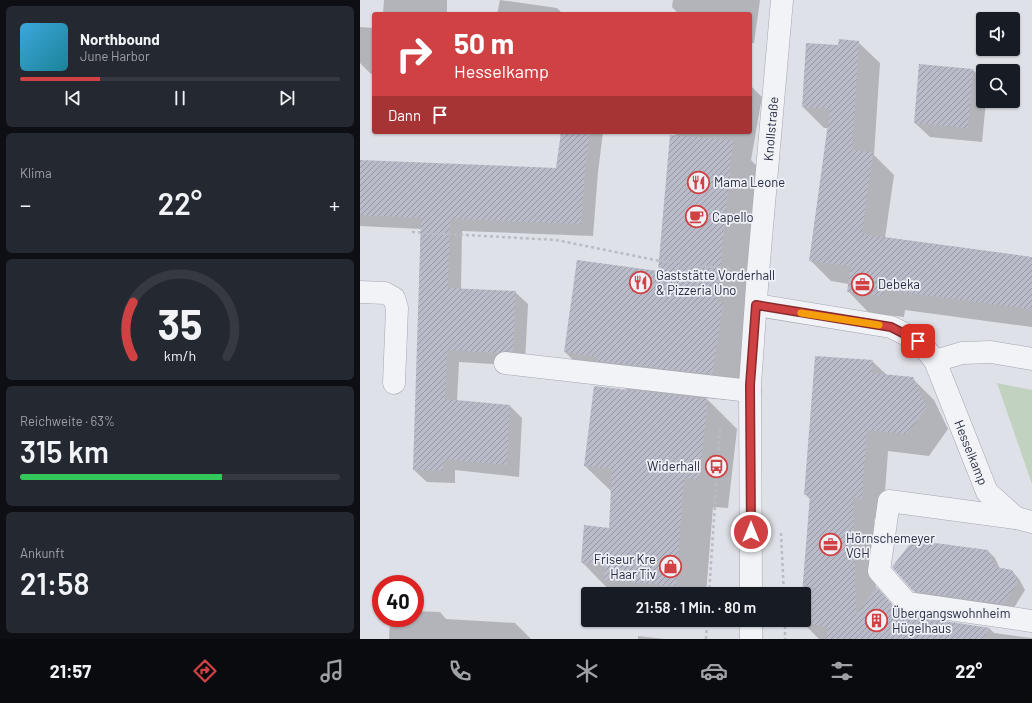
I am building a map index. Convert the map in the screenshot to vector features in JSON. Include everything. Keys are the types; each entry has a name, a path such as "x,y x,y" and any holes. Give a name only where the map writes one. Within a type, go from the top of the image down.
{"street":[{"name":"Knollstraße","path":"751,587 750,391 758,272 782,0"},
{"path":"360,292 385,293 394,298 397,308 394,383"},
{"name":"Hesselkamp","path":"756,305 891,327 918,341 935,361 987,492 1024,520"},
{"path":"935,361 962,353 991,352 1032,359"},
{"path":"505,363 750,391"},
{"path":"1024,520 889,501 879,571 907,603 1032,621"},
{"path":"751,627 751,639"}],"path":[{"path":"412,232 556,240 660,261 758,272"},
{"path":"709,587 722,389"},
{"path":"706,639 707,627"},
{"path":"784,627 785,639"}],"green space":[{"path":"997,383 1032,390 1032,484"}],"building":[{"path":"839,39 859,41 852,150 873,152 862,234 1032,257 1032,309 884,290 883,296 847,292 851,266 809,261 830,109 802,107 806,43 838,45"},
{"path":"919,64 973,69 968,128 914,123"},
{"path":"561,134 590,134 581,224 450,219 448,288 516,291 513,351 498,353 447,350 445,399 510,405 507,465 444,459 443,471 413,470 421,218 360,215 360,160 556,168"},
{"path":"670,135 733,140 717,302 723,303 712,374 597,361 598,357 564,352 577,260 658,271"},
{"path":"815,356 873,360 872,373 913,377 927,407 907,434 867,430 862,499 853,498 856,615 877,587 898,611 905,615 990,628 983,639 826,639 828,628 811,624 811,587 803,587 810,495 804,495"},
{"path":"594,386 708,399 699,480 684,478 676,586 604,580 605,565 581,563 584,525 609,528 612,469 584,466"},
{"path":"913,540 988,550 996,567 1012,570 1018,582 1004,604 913,591 892,567"}],"slow traffic":[{"path":"801,313 879,325"}],"place":[{"name":"Mama Leone","path":"698,182"},
{"name":"Capello","path":"697,217"},
{"name":"Gaststätte Vorderhall & Pizzeria Uno","path":"640,282"},
{"name":"Debeka","path":"863,284"},
{"name":"Widerhall","path":"716,466"},
{"name":"Hörnschemeyer VGH","path":"830,545"},
{"name":"Friseur Kre Haar Tiv","path":"671,566"},
{"name":"Übergangswohnheim Hügelhaus","path":"876,620"}],"route":[{"path":"751,532 750,385 756,305 891,327 918,341"}]}
